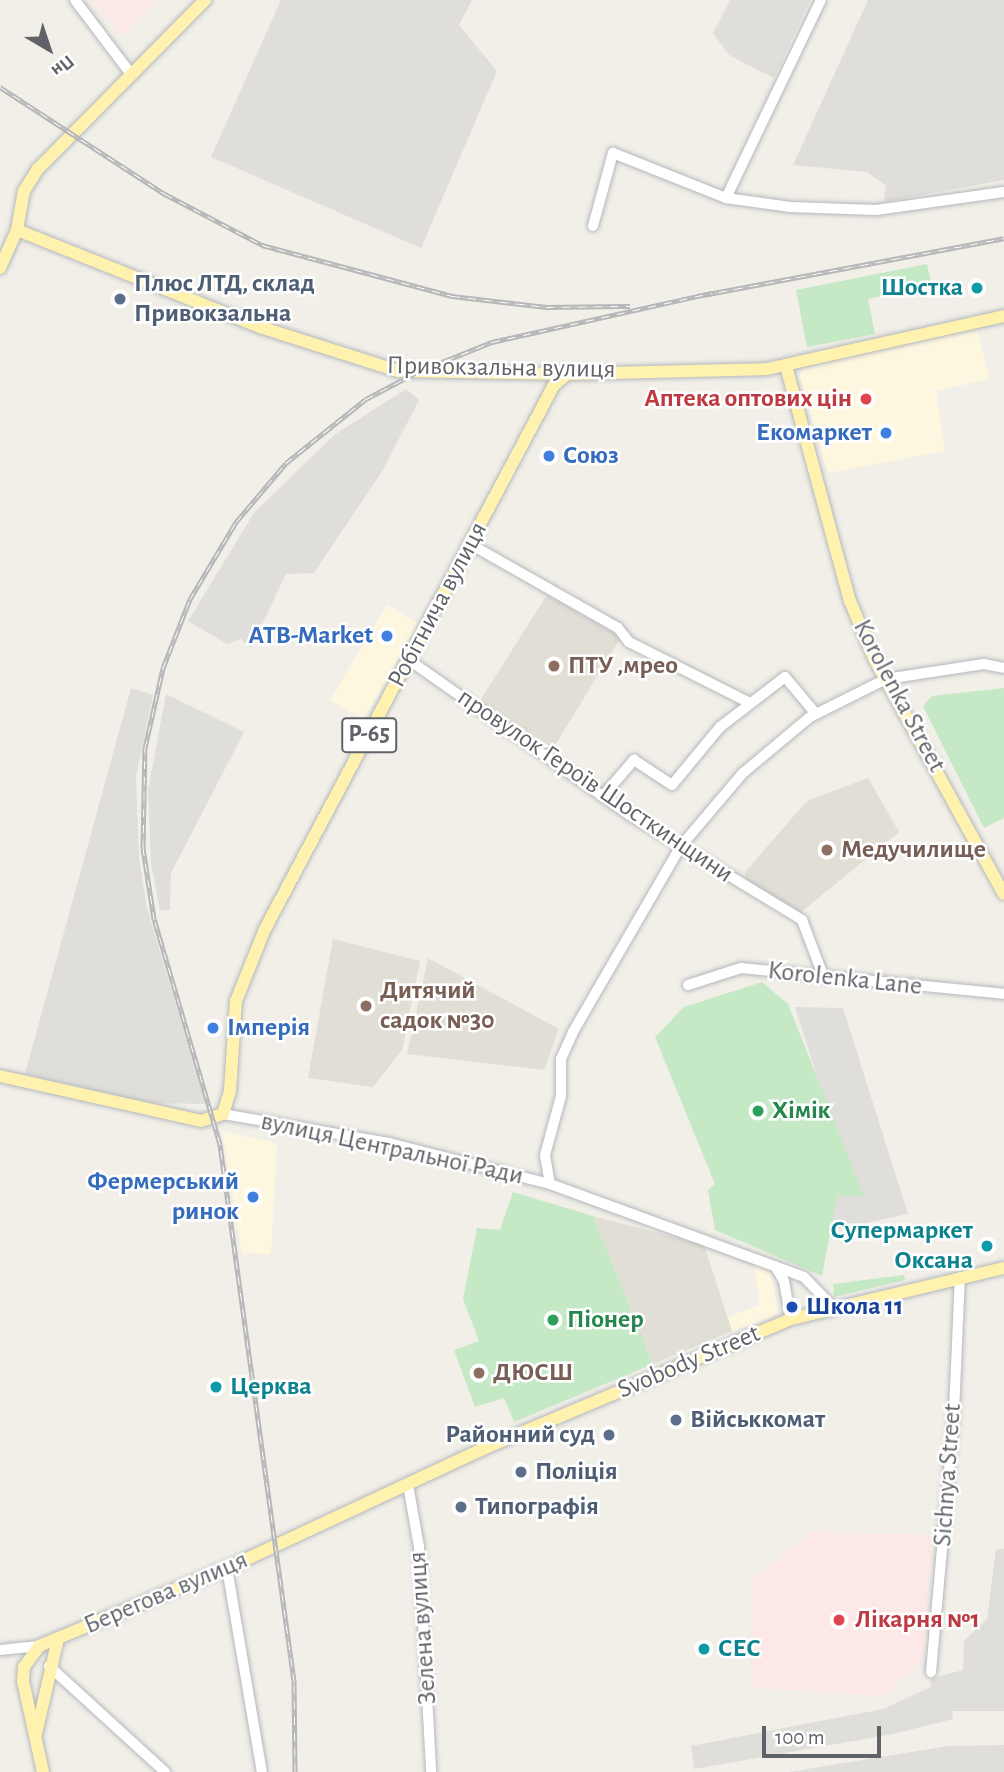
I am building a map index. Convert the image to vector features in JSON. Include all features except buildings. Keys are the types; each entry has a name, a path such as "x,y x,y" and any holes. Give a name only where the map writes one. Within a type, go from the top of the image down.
{"main road":[{"path":"0,268 17,230 24,191 38,169 205,0"},
{"name":"Привокзальна вулиця","path":"17,230 354,360 398,371 567,374 786,366 1004,316"},
{"name":"Korolenka Street","path":"786,366 850,601 886,679 1004,894"},
{"name":"Робітнича вулиця","path":"223,1114 243,976 554,385 567,374"},
{"name":"вулиця Центральної Ради","path":"0,1076 201,1121 223,1114"},
{"name":"Svobody Street","path":"273,1546 790,1319 1004,1268"},
{"name":"Берегова вулиця","path":"39,1646 227,1568 273,1546"},
{"name":"Берегова вулиця","path":"34,1742 45,1683 58,1639"},
{"path":"43,1772 34,1742 23,1682 24,1667 39,1646 49,1666"},
{"path":"23,1682 37,1689 45,1683"}],"street":[{"path":"75,0 131,74"},
{"path":"726,198 821,0"},
{"path":"593,226 613,153 726,198 790,207 876,210 1004,192"},
{"path":"470,544 618,628 629,642 748,702"},
{"name":"провулок Героїв Шосткинщини","path":"409,660 603,796 802,920 824,978"},
{"path":"550,1184 545,1155 561,1096 561,1059 681,846 743,773 816,715 886,679 984,664 1004,668"},
{"path":"603,796 634,760 672,785 720,727 748,702 785,677 816,715"},
{"name":"Korolenka Lane","path":"688,985 741,968 1004,994"},
{"name":"вулиця Центральної Ради","path":"223,1114 389,1143 550,1184 804,1277 834,1308"},
{"path":"775,1266 784,1281 790,1319"},
{"name":"Sichnya Street","path":"931,1672 954,1412 960,1277"},
{"name":"Зелена вулиця","path":"408,1485 419,1547 431,1772"},
{"path":"227,1568 262,1772"},
{"name":"Берегова вулиця","path":"0,1650 39,1646"},
{"path":"49,1666 165,1772"}],"shaded area":[{"path":"91,0 158,0 122,36"},
{"path":"281,0 472,0 459,25 497,71 421,248 211,157"},
{"path":"730,0 810,0 774,78 729,55 713,33"},
{"path":"868,0 1004,0 1004,180 884,202 886,186 867,172 793,165"},
{"path":"977,329 989,379 936,391 945,451 828,473 799,375 803,368"},
{"path":"406,389 419,400 383,470 314,573 286,574 251,648 241,639 227,644 188,621 254,513 334,435"},
{"path":"547,595 621,637 551,752 479,702"},
{"path":"387,605 418,623 364,719 330,700"},
{"path":"131,688 153,695 136,776 139,858 147,908 206,1104 150,1103 25,1074"},
{"path":"166,694 244,732 171,873 170,910 160,910 151,864 148,790"},
{"path":"868,778 899,832 800,913 746,880 745,872 807,801"},
{"name":"Дитячий садок №30","path":"333,939 420,961 402,1050 373,1087 308,1078"},
{"path":"428,958 559,1029 544,1070 407,1054"},
{"path":"795,1007 843,1008 908,1214 829,1231 840,1148"},
{"name":"Фермерський ринок","path":"222,1131 277,1143 271,1254 242,1253"},
{"path":"593,1216 704,1245 732,1331 653,1364"},
{"path":"754,1264 771,1270 778,1314 732,1331 728,1317 760,1305"},
{"name":"Лікарня №1","path":"813,1532 932,1535 924,1659 884,1696 752,1688 751,1580"},
{"path":"996,1549 1004,1549 1004,1711 952,1711 953,1719 893,1734 694,1769 691,1746 883,1709 931,1687 930,1679 963,1670 964,1641 987,1619"},
{"path":"1004,1745 1004,1772 789,1772 948,1746"}],"green space":[{"path":"927,264 932,286 868,299 875,334 807,347 796,290"},
{"path":"1004,688 1004,818 984,828 923,706 932,696"},
{"name":"Хімік","path":"762,982 788,1004 864,1196 837,1196 822,1276 715,1230 708,1190 715,1184 655,1037 684,1007"},
{"name":"Піонер","path":"513,1192 593,1216 653,1364 514,1422 504,1398 475,1407 454,1350 479,1341 463,1299 477,1228 500,1230"},
{"path":"904,1275 905,1280 834,1297 833,1284"}],"railway":[{"path":"0,87 165,194 262,245 452,296 546,307 630,306"},
{"path":"703,295 1004,238"},
{"path":"295,1772 294,1681 220,1144 154,919 143,848 145,748 163,668 190,599 236,522 286,463 366,399 417,372 492,342 712,293"}],"place":[{"name":"Шостка","path":"977,288"},
{"name":"Плюс ЛТД, склад Привокзальна","path":"120,299"},
{"name":"Аптека оптових цін","path":"866,399"},
{"name":"Екомаркет","path":"886,433"},
{"name":"Союз","path":"549,456"},
{"name":"ATB-Market","path":"387,636"},
{"name":"ПТУ ,мрео","path":"554,666"},
{"name":"Медучилище","path":"827,850"},
{"name":"Дитячий садок №30","path":"366,1006"},
{"name":"Імперія","path":"213,1028"},
{"name":"Хімік","path":"758,1111"},
{"name":"Фермерський ринок","path":"253,1197"},
{"name":"Супермаркет Оксана","path":"987,1246"},
{"name":"Школа 11","path":"792,1307"},
{"name":"Піонер","path":"553,1320"},
{"name":"ДЮСШ","path":"479,1373"},
{"name":"Церква","path":"216,1387"},
{"name":"Військкомат","path":"676,1420"},
{"name":"Районний суд","path":"609,1435"},
{"name":"Поліція","path":"521,1472"},
{"name":"Типографія","path":"461,1507"},
{"name":"Лікарня №1","path":"839,1620"},
{"name":"СЕС","path":"704,1649"}]}
